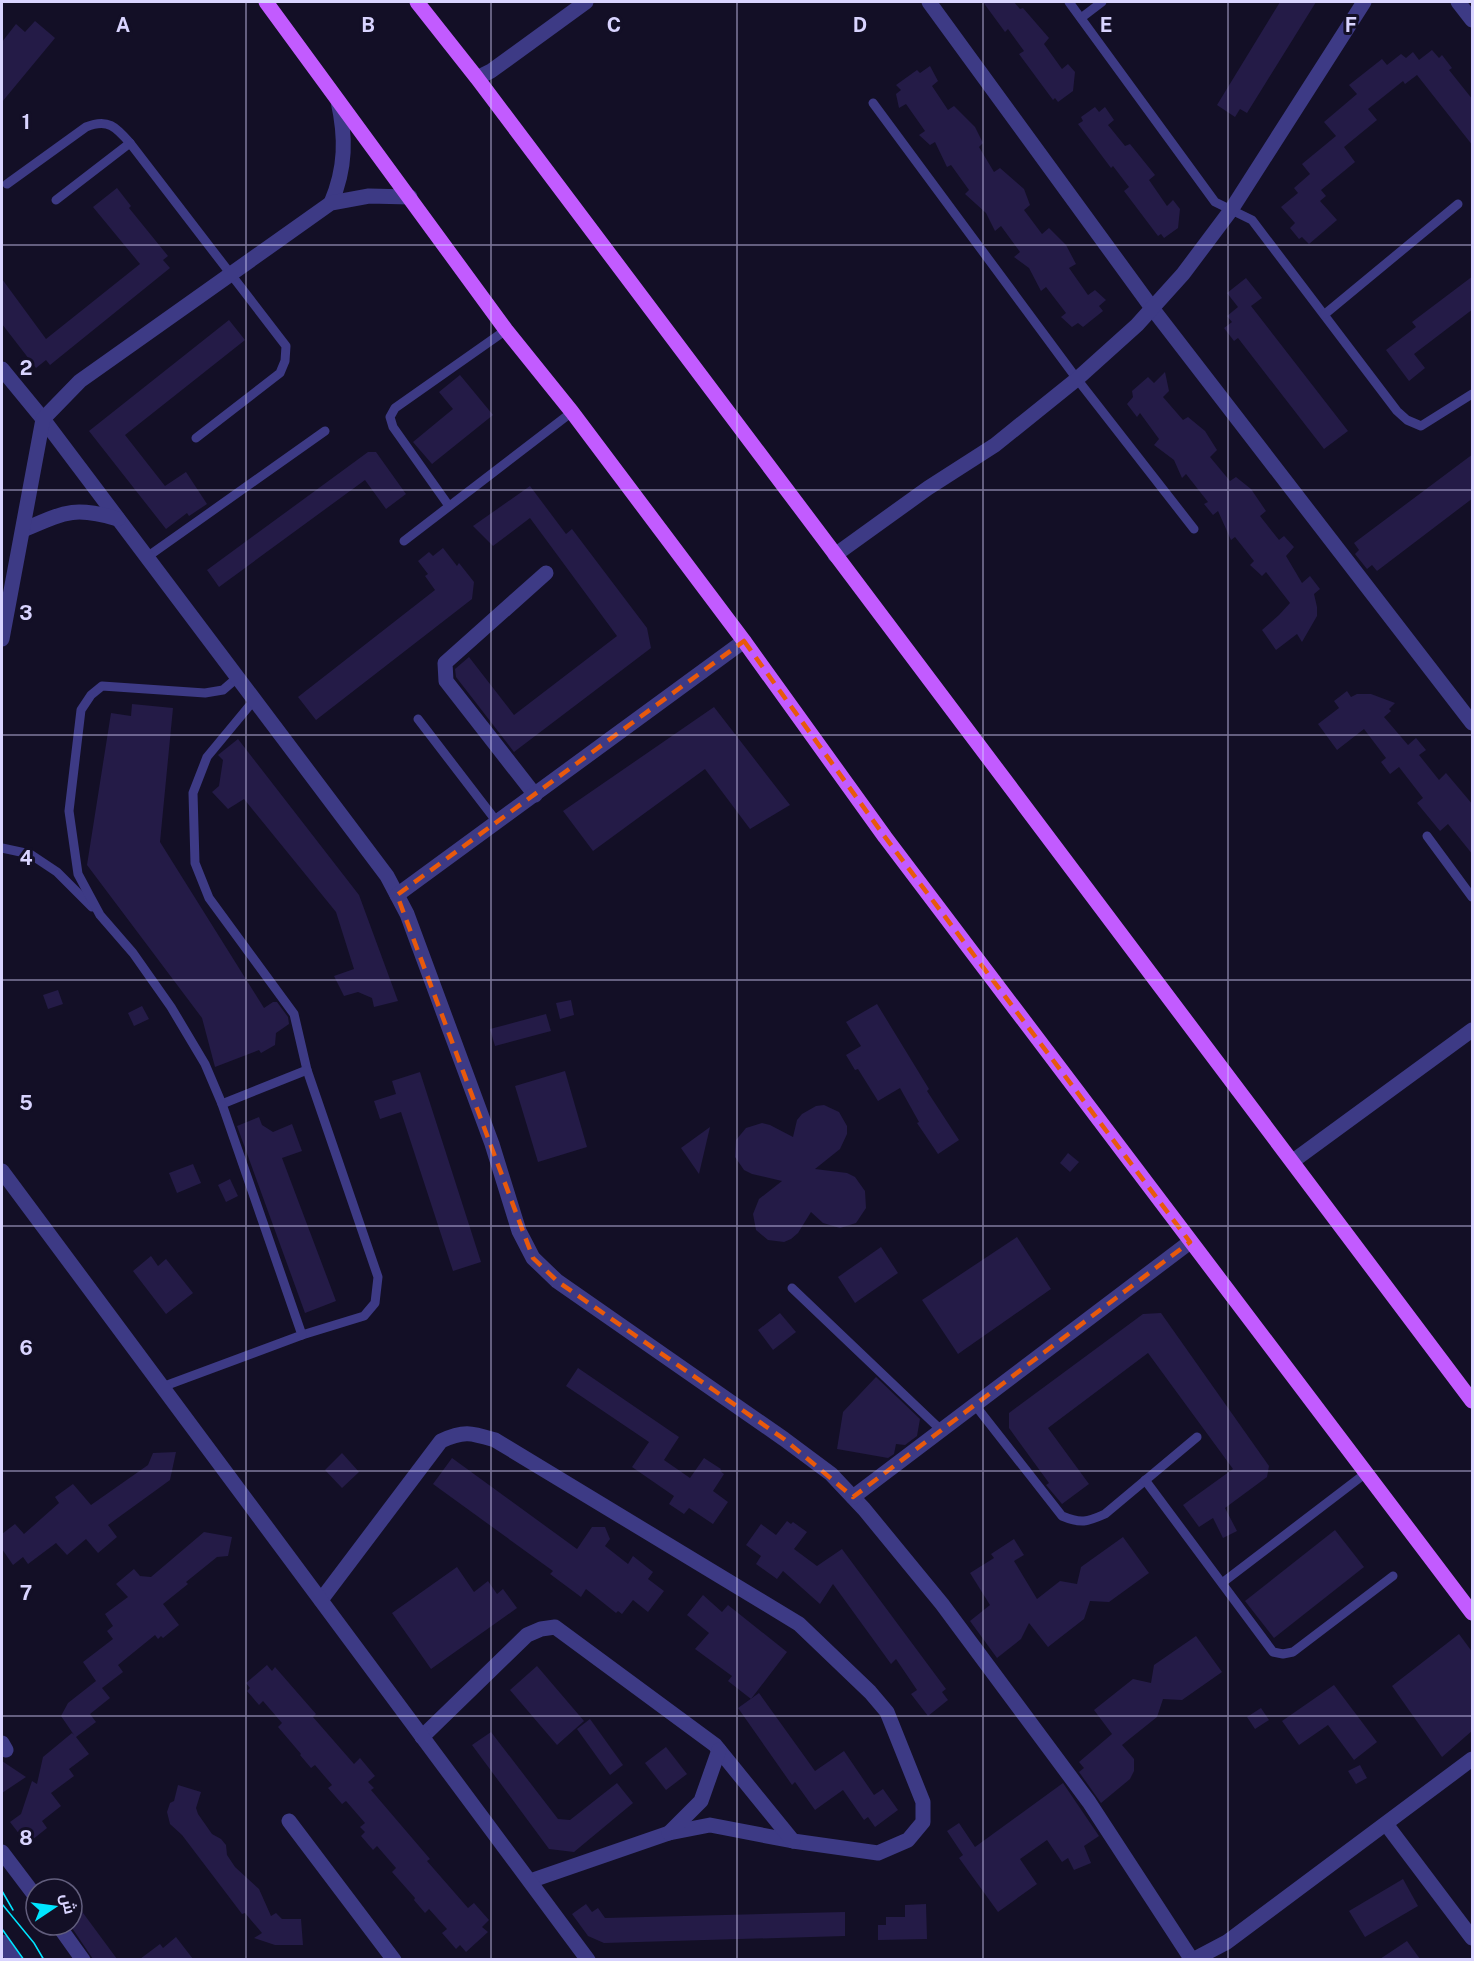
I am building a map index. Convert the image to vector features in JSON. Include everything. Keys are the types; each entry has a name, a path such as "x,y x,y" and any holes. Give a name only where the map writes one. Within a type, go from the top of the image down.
{"main road":[{"path":"266,2 506,330 572,412 744,640 885,837 1473,1613"},
{"path":"417,2 477,78 1473,1401"}],"street":[{"path":"477,78 491,71 585,2"},
{"path":"929,2 1152,308 1473,723"},
{"path":"835,555 928,488 994,445 1077,379 1137,325 1183,274 1231,210 1364,2"},
{"path":"1458,2 1473,20"},
{"path":"331,203 339,183 345,152 344,126 337,97"},
{"path":"2,639 5,605 23,530 43,419 80,381 331,203 369,196 410,198"},
{"path":"2,369 43,419 387,876 406,914 492,1144 519,1231 533,1258 557,1281 831,1474 853,1497 942,1604 1082,1793 1193,1959 1227,1942 1473,1759"},
{"path":"23,530 65,513 84,510 118,519"},
{"path":"535,795 446,681 444,671 446,663 546,573"},
{"path":"397,895 744,640"},
{"path":"1293,1161 1473,1030"},
{"path":"2,1171 588,1959"},
{"path":"853,1497 1190,1242"},
{"path":"321,1600 441,1441 456,1434 473,1433 495,1440 799,1624 870,1692 886,1712 923,1802 923,1821 908,1840 879,1852 794,1841 710,1825 669,1833 530,1881"},
{"path":"422,1737 527,1635 541,1629 555,1627 715,1745 794,1841"},
{"path":"669,1833 701,1801 719,1750"},
{"path":"289,1821 394,1959"},
{"path":"1386,1824 1473,1938"},
{"path":"2,1851 24,1881"},
{"path":"66,1937 83,1959"},
{"path":"2,1942 14,1959"}],"lane":[{"path":"1070,2 1215,202 1252,220 1397,411 1407,420 1420,426 1473,394"},
{"path":"1082,18 1102,2"},
{"path":"873,103 1077,379 1194,529"},
{"path":"7,184 86,127 97,123 106,123 113,127 130,143 286,346 285,361 280,373 196,438"},
{"path":"56,200 130,143"},
{"path":"1325,314 1458,204"},
{"path":"449,506 393,427 390,417 395,408 506,330"},
{"path":"404,541 572,412"},
{"path":"147,557 325,431"},
{"path":"100,915 78,874 69,811 81,710 91,695 102,686 205,693 223,690 238,677"},
{"path":"162,1387 302,1335 364,1316 375,1304 378,1277 307,1070 294,1014 209,898 195,863 193,793 207,757 255,699"},
{"path":"418,719 497,822"},
{"path":"1427,836 1473,897"},
{"path":"2,848 30,854 57,872 133,952 171,1007 205,1064 222,1104 302,1335"},
{"path":"222,1104 307,1070"},
{"path":"792,1288 942,1431"},
{"path":"975,1406 1062,1516 1075,1521 1088,1521 1106,1514 1197,1437"},
{"path":"1222,1583 1366,1473"},
{"path":"1145,1480 1273,1652 1283,1654 1293,1652 1393,1576"}],"highlighted area":[{"path":"744,641 885,837 1190,1242 853,1497 784,1439 557,1281 533,1258 397,895"}],"building":[{"path":"983,2 1014,2 1020,9 1023,8 1049,38 1044,44 1062,69 1068,64 1075,72 1073,91 1058,102 1055,98 1053,100 1019,54 1024,51 1008,29 1005,32"},
{"path":"1280,2 1316,2 1247,113 1240,109 1235,117 1217,105"},
{"path":"35,21 55,38 2,102 2,42 16,24 25,32"},
{"path":"1432,50 1439,58 1442,55 1452,68 1449,70 1473,100 1473,146 1417,75 1405,84 1403,81 1368,109 1377,120 1344,147 1355,162 1321,190 1326,196 1320,201 1337,220 1309,244 1302,237 1299,239 1290,228 1295,223 1281,207 1298,193 1294,188 1310,174 1302,164 1336,136 1324,122 1357,94 1349,85 1382,59 1387,65 1401,54 1406,58 1413,52 1419,60"},
{"path":"930,66 938,81 932,86 948,110 954,106 975,127 983,143 979,147 994,172 1000,168 1024,189 1030,205 1024,210 1042,234 1049,228 1066,245 1076,264 1069,268 1088,295 1095,290 1106,300 1099,306 1103,311 1083,327 1078,323 1072,327 1061,317 1066,313 1046,287 1041,291 1029,268 1014,257 1020,252 1001,226 995,231 986,213 965,194 969,190 951,165 947,167 935,142 930,145 919,135 925,131 906,104 899,108 896,94 901,90 896,85 917,70 920,73"},
{"path":"1095,107 1099,112 1105,107 1114,120 1108,125 1125,146 1130,144 1155,175 1149,180 1167,206 1173,200 1180,209 1178,228 1164,238 1161,234 1158,236 1124,191 1129,187 1113,166 1111,168 1078,124 1083,121 1081,117"},
{"path":"117,188 131,206 129,208 168,256 163,260 170,268 50,365 46,360 36,368 2,324 2,279 46,339 140,264 93,207"},
{"path":"1473,276 1473,309 1414,354 1425,368 1409,381 1386,350 1416,327 1412,322"},
{"path":"1246,278 1262,298 1251,306 1348,431 1324,449 1238,338 1234,341 1224,328 1232,322 1227,316 1238,307 1227,293"},
{"path":"229,320 245,340 125,435 165,486 186,472 207,504 189,516 187,513 166,529 89,431"},
{"path":"1165,372 1169,391 1163,397 1183,420 1188,417 1205,431 1217,450 1210,457 1230,481 1236,477 1251,489 1266,511 1260,516 1279,540 1284,536 1294,547 1286,556 1302,583 1310,576 1320,589 1314,594 1317,616 1302,642 1297,634 1276,650 1262,630 1290,603 1266,572 1262,576 1250,565 1254,561 1235,537 1231,540 1218,511 1213,515 1204,504 1208,502 1186,474 1182,478 1174,460 1154,445 1159,439 1140,413 1137,417 1127,404 1133,397 1132,391 1148,377 1154,383"},
{"path":"460,375 493,415 432,464 413,442 453,409 439,392"},
{"path":"368,452 376,452 406,494 386,509 365,480 219,587 207,570"},
{"path":"1473,454 1473,498 1377,571 1372,565 1367,569 1355,554 1359,550 1354,543"},
{"path":"530,486 566,534 572,529 647,628 651,648 514,752 456,677 455,669 469,657 514,715 617,636 530,518 493,546 473,526"},
{"path":"443,548 474,582 472,599 316,720 298,697 435,590 425,576 428,574 418,561 429,552 433,556"},
{"path":"1347,691 1351,697 1357,694 1371,694 1395,703 1384,717 1408,745 1416,738 1426,750 1419,755 1439,780 1446,773 1473,805 1473,855 1448,824 1440,831 1417,803 1423,798 1399,767 1390,774 1381,762 1386,758 1364,729 1337,750 1318,724 1339,708 1334,701"},
{"path":"132,704 173,708 160,842 264,1008 277,1002 288,1017 289,1024 276,1033 275,1045 261,1053 259,1050 215,1067 202,1018 87,865 111,713 131,716"},
{"path":"714,707 790,805 750,829 705,769 593,851 563,811"},
{"path":"238,739 359,895 398,1001 374,1007 372,998 358,992 344,996 334,976 354,969 336,912 244,799 228,809 212,792 219,786 223,760 218,755"},
{"path":"58,990 63,1004 48,1009 43,995"},
{"path":"571,1000 574,1015 560,1019 556,1003"},
{"path":"877,1004 929,1089 927,1091 959,1140 938,1154 917,1123 919,1122 900,1088 878,1101 858,1069 855,1070 846,1055 861,1046 846,1022"},
{"path":"142,1006 149,1019 134,1026 128,1013"},
{"path":"546,1014 551,1031 495,1046 490,1029"},
{"path":"565,1071 587,1147 538,1162 515,1086"},
{"path":"420,1072 481,1262 453,1271 401,1112 380,1119 374,1101 396,1094 392,1081"},
{"path":"824,1105 839,1112 847,1126 847,1134 840,1149 815,1169 847,1173 855,1177 865,1191 866,1208 856,1223 840,1228 823,1223 811,1212 798,1233 791,1239 784,1242 768,1240 756,1230 753,1214 759,1199 782,1181 744,1170 735,1157 736,1140 746,1128 762,1123 793,1137 797,1120 802,1114 816,1106"},
{"path":"259,1117 262,1125 273,1132 292,1124 302,1151 282,1158 336,1301 305,1313 237,1126"},
{"path":"710,1127 699,1174 681,1148"},
{"path":"1068,1153 1079,1162 1070,1172 1060,1163"},
{"path":"193,1164 201,1183 177,1193 169,1173"},
{"path":"230,1179 238,1196 226,1202 218,1185"},
{"path":"1017,1237 1051,1289 958,1354 922,1300"},
{"path":"881,1247 898,1273 855,1303 838,1277"},
{"path":"151,1256 158,1266 166,1259 193,1293 166,1314 133,1271"},
{"path":"780,1313 796,1332 773,1350 758,1330"},
{"path":"1161,1313 1269,1466 1267,1477 1225,1508 1237,1531 1223,1538 1213,1518 1199,1527 1183,1505 1233,1469 1148,1353 1048,1428 1089,1484 1062,1504 1046,1485 1049,1483 1009,1428 1009,1413 1143,1314"},
{"path":"578,1368 679,1437 664,1460 690,1478 704,1458 721,1469 720,1471 724,1474 713,1491 728,1502 713,1524 689,1508 684,1514 669,1504 674,1496 632,1467 649,1442 566,1386"},
{"path":"876,1377 920,1419 917,1436 905,1445 896,1444 894,1454 888,1458 837,1449 843,1412"},
{"path":"176,1452 170,1480 108,1525 117,1537 98,1553 86,1539 67,1555 56,1543 28,1564 23,1557 13,1565 2,1549 2,1534 15,1524 24,1534 59,1503 55,1497 73,1484 91,1505 148,1465 153,1453"},
{"path":"342,1453 359,1472 342,1488 325,1470"},
{"path":"452,1458 577,1549 592,1527 605,1527 610,1539 605,1546 628,1564 633,1556 653,1572 648,1579 664,1591 648,1612 633,1600 622,1614 618,1611 616,1613 586,1589 581,1597 550,1574 553,1571 433,1484"},
{"path":"787,1521 791,1524 793,1522 807,1532 794,1549 817,1566 842,1549 946,1689 942,1692 948,1700 928,1716 911,1694 917,1690 896,1659 891,1664 833,1584 820,1604 783,1571 777,1579 756,1564 761,1556 746,1545 761,1524 776,1535"},
{"path":"1335,1530 1364,1567 1274,1638 1245,1601"},
{"path":"204,1532 232,1537 228,1556 217,1557 163,1604 179,1625 163,1638 161,1636 158,1639 155,1635 118,1665 123,1672 102,1688 110,1698 90,1714 96,1722 76,1737 89,1754 69,1769 74,1776 51,1793 61,1806 42,1821 47,1828 27,1844 10,1822 21,1814 32,1781 37,1784 43,1757 72,1733 74,1735 61,1716 68,1703 96,1681 83,1662 113,1639 107,1631 113,1626 105,1614 128,1597 116,1584 134,1569 140,1576 151,1577"},
{"path":"1123,1537 1149,1573 1109,1602 1090,1601 1084,1619 1048,1647 1029,1623 1021,1639 997,1658 970,1621 990,1605 970,1573 994,1558 991,1554 1014,1539 1024,1555 1014,1561 1037,1599 1060,1581 1077,1584 1081,1567"},
{"path":"457,1567 474,1592 488,1581 497,1594 503,1589 517,1608 431,1669 392,1613"},
{"path":"703,1595 722,1612 728,1605 787,1652 751,1699 728,1681 732,1676 695,1649 709,1633 687,1615"},
{"path":"1459,1634 1473,1653 1473,1730 1442,1757 1392,1686"},
{"path":"1196,1636 1222,1672 1182,1700 1163,1699 1157,1717 1122,1745 1134,1759 1134,1771 1130,1779 1101,1803 1079,1772 1084,1768 1079,1762 1112,1734 1094,1710 1133,1679 1151,1683 1154,1665"},
{"path":"267,1665 272,1671 275,1667 316,1714 313,1717 354,1764 360,1758 375,1776 368,1782 374,1788 371,1790 430,1859 427,1861 468,1908 474,1903 489,1920 482,1927 488,1932 466,1952 460,1945 456,1949 442,1933 447,1929 429,1909 425,1913 414,1900 415,1898 392,1872 396,1868 377,1846 373,1850 361,1836 365,1832 360,1827 365,1823 346,1801 342,1804 328,1788 332,1785 315,1765 311,1768 300,1755 278,1727 282,1723 263,1701 259,1705 247,1691 250,1688 246,1683"},
{"path":"537,1666 584,1721 557,1745 510,1690"},
{"path":"1334,1685 1377,1742 1354,1760 1328,1725 1299,1745 1282,1721"},
{"path":"759,1693 815,1771 844,1751 874,1795 883,1789 898,1810 875,1827 868,1817 864,1820 843,1790 815,1810 795,1782 792,1785 738,1708"},
{"path":"1261,1708 1269,1720 1255,1729 1247,1717"},
{"path":"590,1719 623,1765 610,1775 577,1729"},
{"path":"491,1732 558,1819 570,1820 617,1783 633,1803 574,1852 549,1849 472,1745"},
{"path":"666,1747 687,1774 666,1790 645,1763"},
{"path":"2,1761 26,1777 2,1793"},
{"path":"1360,1765 1367,1778 1356,1784 1348,1771"},
{"path":"1063,1783 1099,1836 1084,1846 1091,1863 1074,1870 1068,1858 1062,1862 1047,1840 1020,1859 1037,1884 998,1912 959,1858 963,1855 947,1831 959,1823 975,1847"},
{"path":"178,1785 201,1792 196,1808 198,1814 212,1834 226,1845 227,1855 235,1867 259,1889 271,1916 276,1913 282,1919 301,1919 303,1945 275,1945 254,1938 262,1933 245,1913 242,1914 182,1835 170,1824 167,1812 170,1803 174,1801"},
{"path":"1403,1879 1418,1906 1365,1937 1349,1911"},
{"path":"586,1904 592,1912 598,1908 605,1918 845,1912 845,1936 604,1943 588,1936 572,1914"},
{"path":"926,1904 927,1939 878,1940 878,1925 886,1925 886,1917 905,1917 905,1905"},
{"path":"84,1914 117,1959 93,1959 78,1937 84,1937"},
{"path":"176,1937 193,1959 140,1959 160,1944 163,1948"},
{"path":"1407,1941 1420,1959 1380,1959"}],"tram line":[{"path":"2,1891 13,1910"},
{"path":"2,1904 34,1943 44,1960"},
{"path":"2,1929 24,1960"}]}
